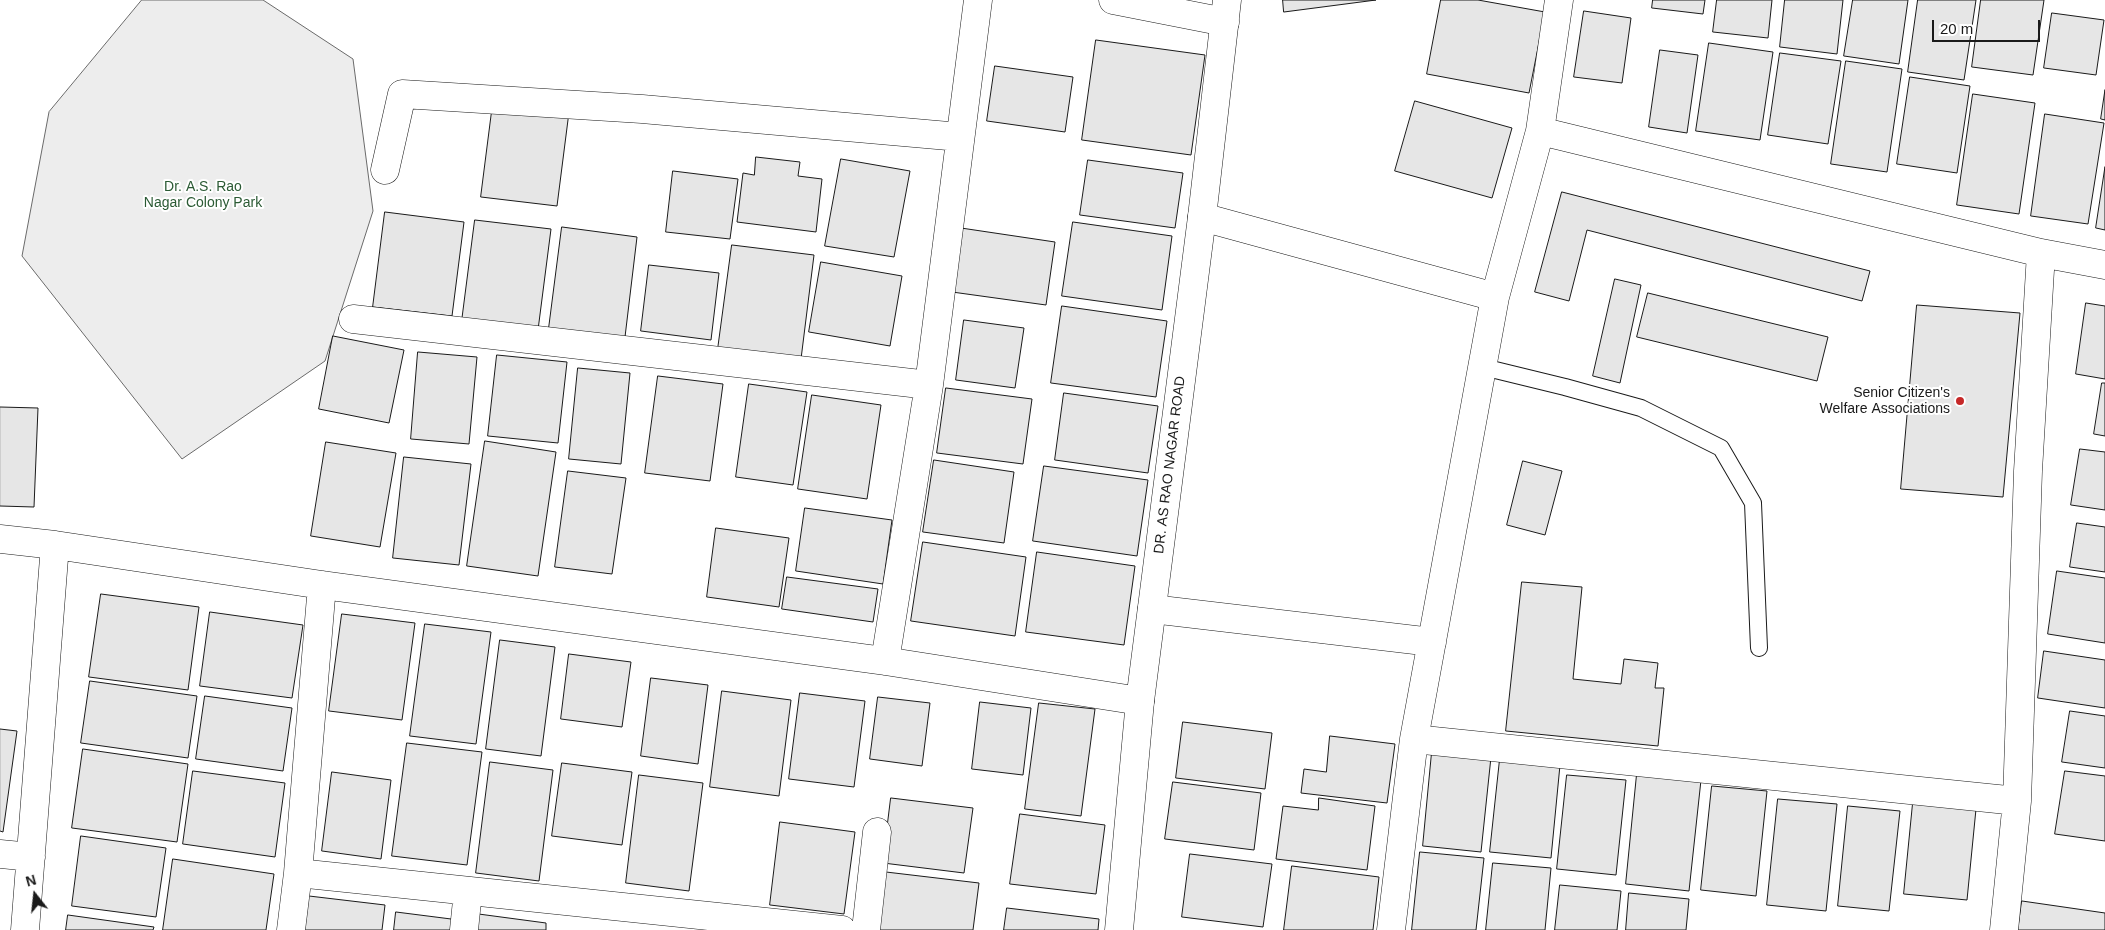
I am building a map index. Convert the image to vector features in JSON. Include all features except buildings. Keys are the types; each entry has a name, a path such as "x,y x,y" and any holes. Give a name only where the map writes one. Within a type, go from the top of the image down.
{"street":[{"path":"886,661 929,384 978,0"},
{"path":"1113,0 1226,11"},
{"path":"1391,930 1414,739 1495,297 1540,131 1559,0"},
{"name":"DR. AS RAO NAGAR ROAD","path":"1119,930 1140,701 1202,218 1226,11"},
{"path":"385,170 402,94 642,109 960,137"},
{"path":"1540,131 2041,253 2105,265"},
{"path":"1202,218 1495,297"},
{"path":"2004,930 2017,800 2028,471 2041,253"},
{"path":"353,320 929,384"},
{"path":"0,539 55,545 322,585 886,661 1140,701"},
{"path":"25,930 55,545"},
{"path":"291,930 298,873 322,585"},
{"path":"1152,609 1432,642"},
{"path":"1414,739 2017,800"},
{"path":"866,930 877,832"},
{"path":"0,854 31,858"},
{"path":"298,873 842,930"},
{"path":"464,930 468,891"}],"lane":[{"path":"1483,367 1641,408 1721,448 1753,503 1759,648"}],"shaded area":[{"name":"Dr. A.S. Rao Nagar Colony Park","path":"142,0 263,0 353,59 373,211 325,361 182,459 22,256 49,112"}],"place":[{"name":"Senior Citizen's Welfare Associations","path":"1960,401"}]}
